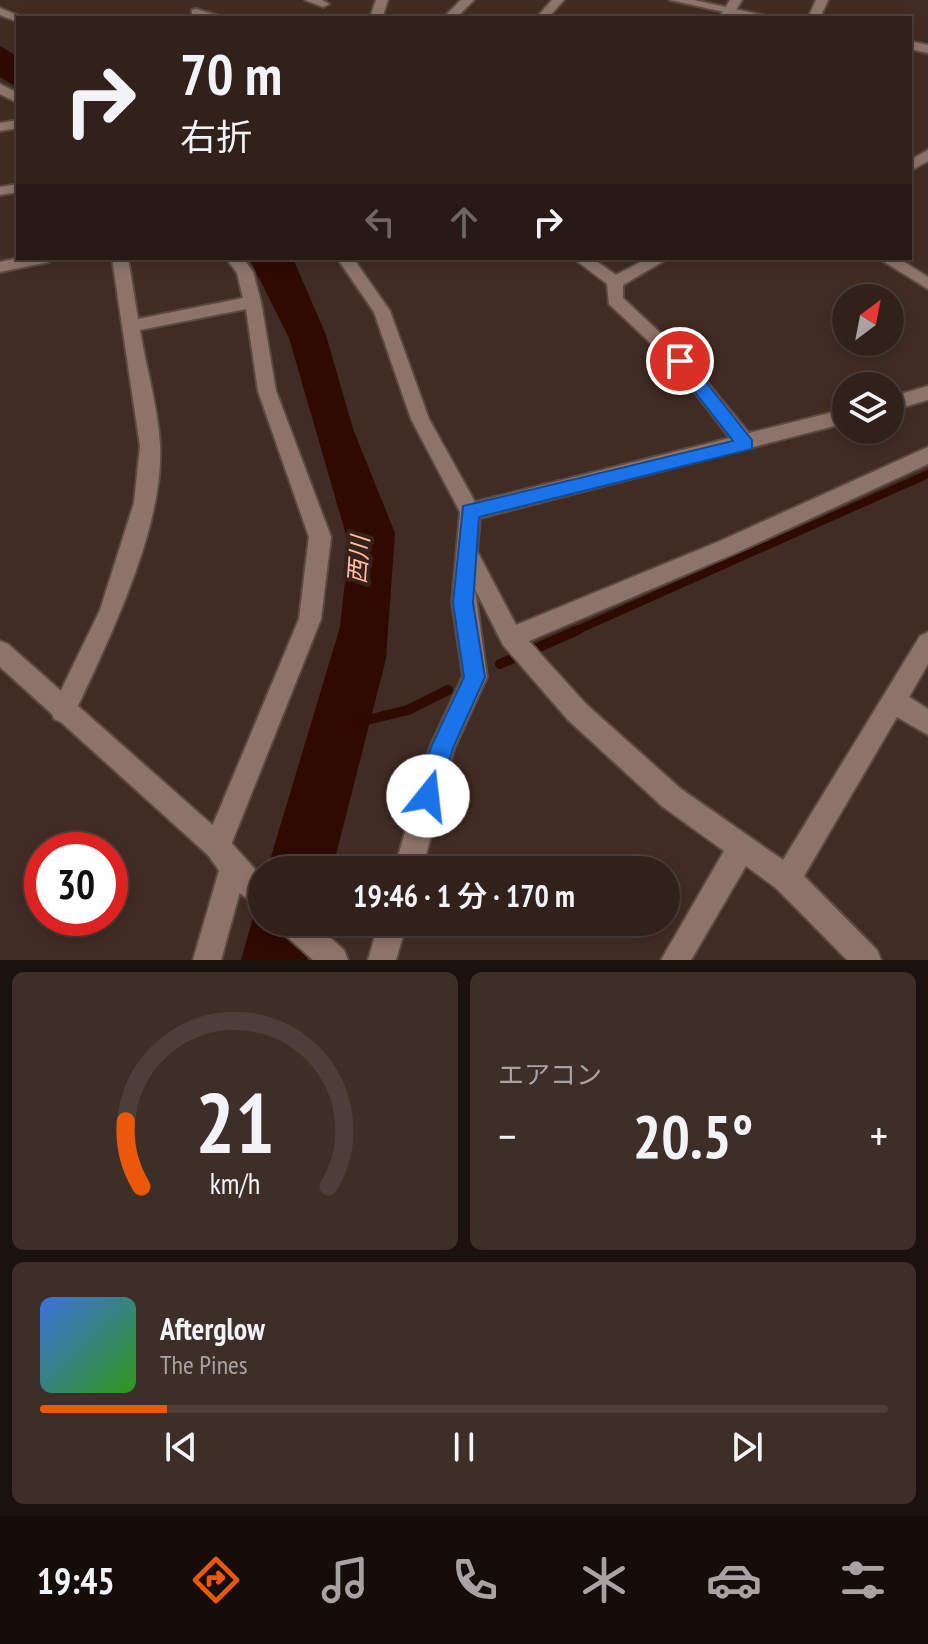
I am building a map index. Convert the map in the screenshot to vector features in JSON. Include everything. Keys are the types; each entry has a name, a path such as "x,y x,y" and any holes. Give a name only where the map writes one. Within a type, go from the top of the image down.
{"street":[{"path":"451,16 468,0"},
{"path":"544,16 558,0"},
{"path":"676,0 760,16"},
{"path":"0,267 33,260"},
{"path":"63,711 111,611 144,503 150,446 120,260"},
{"path":"207,960 230,862 310,619 320,537 267,391 253,302 245,272 236,260"},
{"path":"346,260 382,311 420,419 470,512 463,603 475,677 442,747 412,856"},
{"path":"584,260 615,282"},
{"path":"615,282 657,260"},
{"path":"889,260 928,284"},
{"path":"615,282 615,300 680,361 746,444"},
{"path":"130,326 253,302"},
{"path":"904,400 928,393"},
{"path":"470,512 832,420"},
{"path":"511,638 728,547 928,455"},
{"path":"466,551 511,638 577,712 672,798 743,845 787,879 867,960"},
{"path":"787,879 928,643"},
{"path":"0,652 248,881"},
{"path":"893,700 928,723"},
{"path":"675,960 743,845"},
{"path":"308,936 331,957"},
{"path":"382,960 389,936"}],"water":[{"path":"0,46 16,56 16,87 0,77"},
{"name":"西川","path":"250,260 292,260 295,263 326,335 353,429 395,533 386,659 336,856 271,856 340,627 349,545 289,338"},
{"path":"248,935 314,936 307,960 241,960"}],"waterway":[{"path":"573,632 928,474"},
{"path":"500,664 578,630"},
{"path":"363,721 408,710 448,690"}],"route":[{"path":"428,796 442,747 475,677 463,603 470,512 746,444 680,361"}]}
